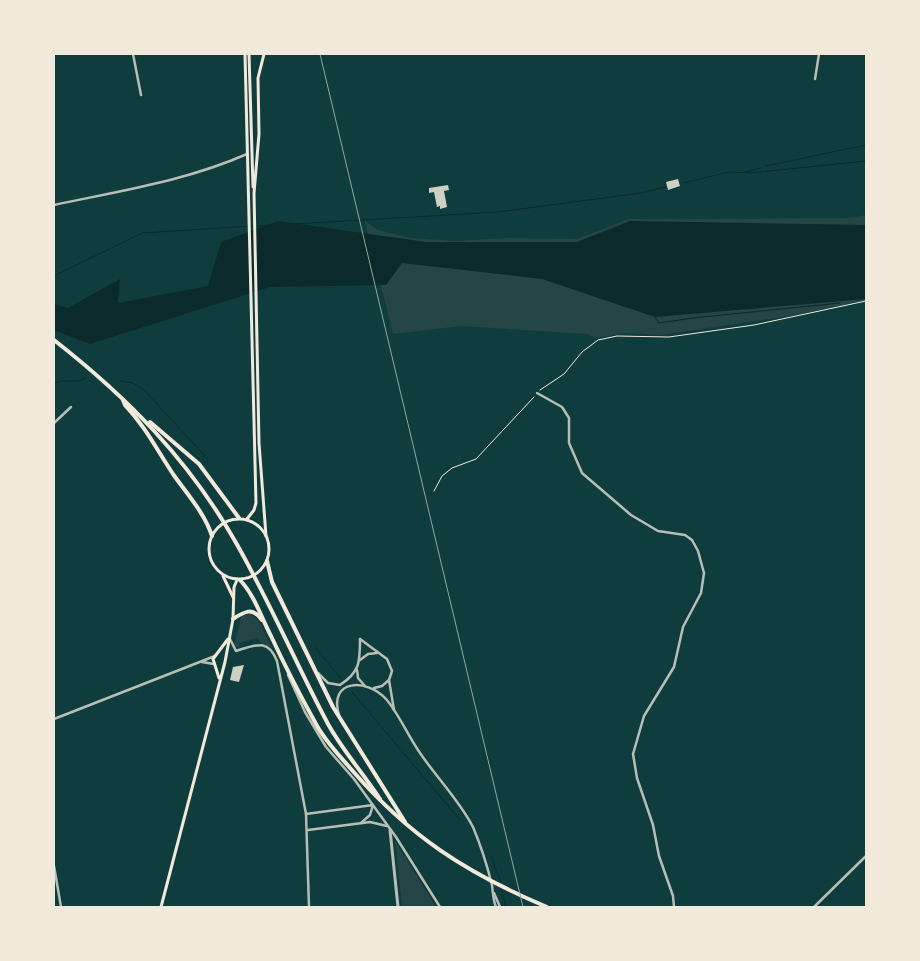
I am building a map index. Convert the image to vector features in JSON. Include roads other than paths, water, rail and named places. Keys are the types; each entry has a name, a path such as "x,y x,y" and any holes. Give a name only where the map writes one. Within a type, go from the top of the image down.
{"highway":[{"path":"54,340 199,464 239,518"},
{"path":"122,397 125,405 149,433 172,473 204,517 212,536"},
{"path":"146,420 194,479 224,522 255,577 329,725 380,799 432,846 481,877 547,907"},
{"path":"267,560 272,582 308,656 340,716 406,824"},
{"path":"241,579 250,592 285,666 328,745 372,794 380,799"},
{"path":"233,619 243,612 255,612 269,634"}],"main road":[{"path":"245,54 256,503 254,510 246,519"},
{"path":"222,575 241,579 251,577 262,568 267,560 269,544 266,536 262,501 249,54"},
{"path":"254,193 259,134 258,78 264,54"},
{"path":"233,598 222,575 214,566 209,555 212,536 216,529 233,519 239,518 254,523 266,536"},
{"path":"161,907 225,659 233,619 234,587 241,579"},
{"path":"219,681 215,665 217,655 230,636"},
{"path":"217,655 225,659"},
{"path":"215,665 223,665"}],"street":[{"path":"134,54 142,95"},
{"path":"815,79 819,54"},
{"path":"54,205 198,173 216,168 247,154"},
{"path":"537,393 562,407 570,418 569,443 582,473 631,516 658,531 685,536 692,540 698,550 704,573 701,593 683,627 674,667 644,716 633,754 637,778 653,825 659,856 673,896 674,907"},
{"path":"54,423 71,408"},
{"path":"230,636 231,645 236,651 259,644 274,654 286,702 306,814 309,907"},
{"path":"365,686 358,678 357,669 360,660 360,639 377,653 388,659 392,671 389,680 394,712"},
{"path":"360,660 368,654 377,653"},
{"path":"54,719 217,655"},
{"path":"308,656 318,674 328,683 340,684 357,669"},
{"path":"200,662 215,665"},
{"path":"285,666 306,712 326,748 373,805 440,907"},
{"path":"340,716 336,705 337,697 342,690 350,686 374,688 382,686 389,680"},
{"path":"374,688 385,698 408,736 458,802 472,827 487,865 496,907"},
{"path":"306,814 373,805"},
{"path":"361,824 370,815 373,805"},
{"path":"308,830 376,822 389,828"},
{"path":"389,828 398,907"},
{"path":"814,907 866,856"},
{"path":"54,866 62,907"},
{"path":"493,892 500,907"}],"waterway":[{"path":"766,166 866,145"},
{"path":"684,183 729,172 750,173 866,161"},
{"path":"745,172 761,168"},
{"path":"294,224 498,212 641,193 665,187"},
{"path":"257,226 268,225"},
{"path":"54,276 142,233 253,226"},
{"path":"655,317 659,323 840,303"},
{"path":"54,384 61,381 78,381 85,378"},
{"path":"120,381 133,383 143,389 208,459"},
{"path":"315,647 341,679"},
{"path":"352,692 460,820"},
{"path":"491,856 501,883"},
{"path":"501,887 506,907"}],"railway":[{"path":"320,54 523,907"}]}
